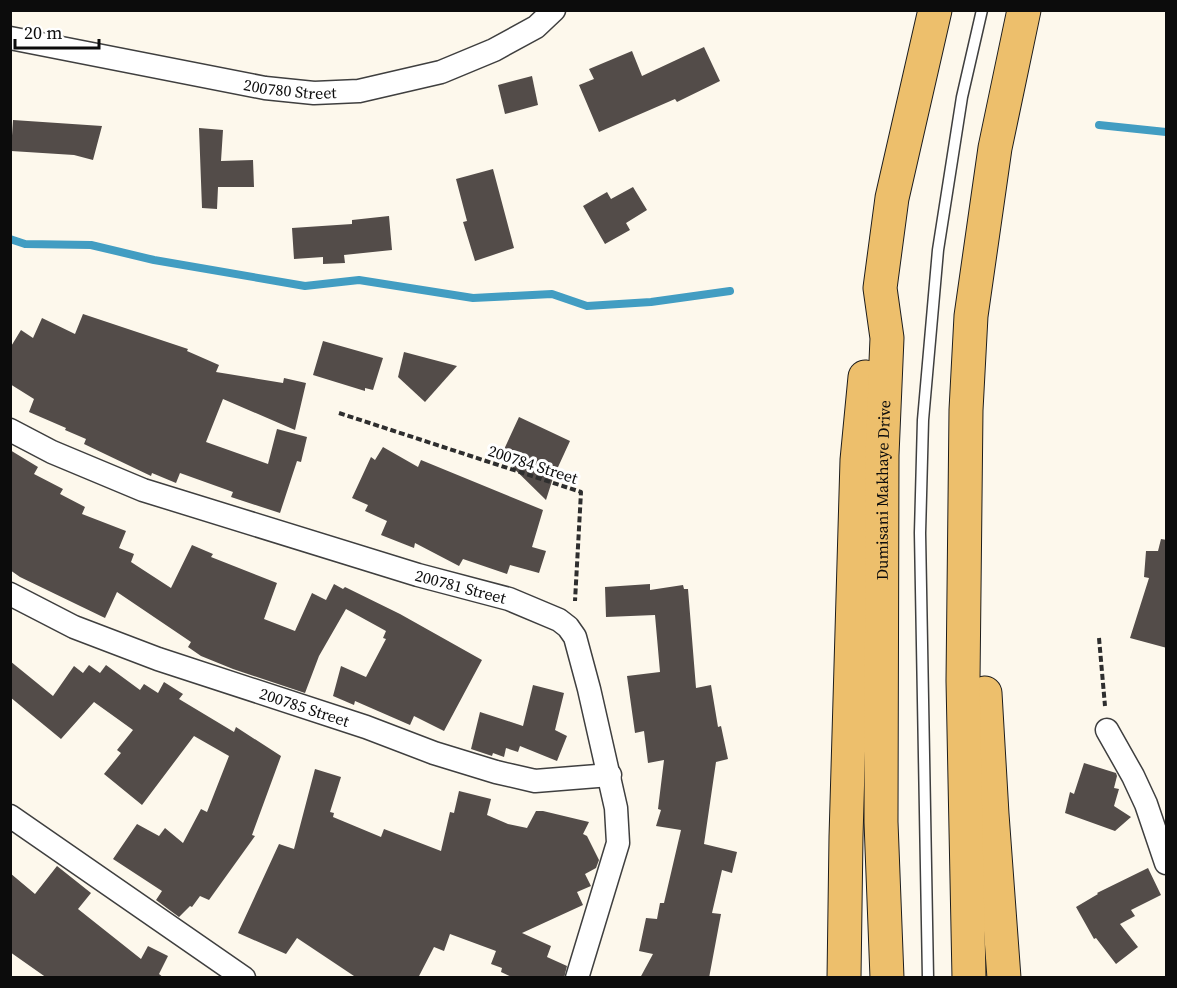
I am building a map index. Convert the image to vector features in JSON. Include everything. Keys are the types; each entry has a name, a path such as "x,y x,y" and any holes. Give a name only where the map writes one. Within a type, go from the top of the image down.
{"main road":[{"name":"Dumisani Makhaye Drive","path":"887,978 881,810 882,467 887,338 880,288 892,198 935,10"},
{"path":"969,978 963,681 964,506 971,315 995,148 1024,10"},
{"path":"844,978 857,460 870,325 880,288"},
{"path":"964,506 983,654 1004,978"}],"street":[{"name":"200780 Street","path":"10,38 265,88 314,93 359,91 441,72 494,50 536,27 554,10"},
{"name":"200781 Street","path":"10,430 52,452 142,490 407,572 509,599 559,620 568,627 574,637"},
{"name":"200785 Street","path":"10,594 74,627 158,659 496,772 535,781 610,775"},
{"path":"574,637 610,775 616,808 618,843 578,978"},
{"path":"1107,730 1146,804 1167,863"},
{"path":"10,816 244,978"}],"lane":[{"path":"928,978 920,533 923,420 938,250 962,97 982,10"}],"path":[{"name":"200784 Street","path":"339,412 581,492 574,637"},
{"path":"1099,638 1107,730"}],"building":[{"path":"704,47 720,81 677,102 675,99 599,132 579,85 594,79 589,69 632,51 642,76"},
{"path":"532,76 538,105 505,114 498,85"},
{"path":"13,120 102,126 93,160 74,155 11,151"},
{"path":"199,128 223,130 221,161 253,160 254,187 218,187 217,209 202,208"},
{"path":"493,169 514,248 475,261 463,222 467,221 456,179"},
{"path":"633,187 647,210 626,223 630,230 605,244 583,206 607,192 611,199"},
{"path":"389,216 392,250 344,255 345,263 323,264 323,257 294,259 292,228 352,224 352,220"},
{"path":"83,314 188,349 187,351 219,365 216,372 283,383 284,378 306,383 295,430 223,399 206,442 268,464 277,429 307,437 301,462 297,461 280,513 231,497 233,492 180,473 176,483 152,473 151,476 84,444 86,439 65,430 66,428 29,412 34,399 10,384 10,348 21,330 33,338 42,318 75,334"},
{"path":"323,341 383,358 373,390 365,388 365,391 313,375"},
{"path":"404,352 457,366 425,402 398,377"},
{"path":"519,417 570,441 553,478 546,500 501,456"},
{"path":"383,447 418,467 421,460 543,510 532,547 546,551 539,573 510,565 507,574 463,559 459,566 415,543 414,548 381,535 387,521 365,511 368,505 352,498 371,457 375,460"},
{"path":"10,450 38,467 34,474 63,489 60,494 85,507 82,514 126,531 119,548 134,554 131,562 171,588 192,545 213,554 211,557 277,583 264,619 295,631 312,593 326,600 334,584 343,589 345,587 400,614 482,660 444,731 414,716 410,725 355,701 354,705 333,696 341,666 366,677 386,639 383,638 386,631 346,609 319,656 305,693 201,656 188,647 191,642 117,592 105,618 20,577 10,570"},
{"path":"1161,539 1167,540 1167,648 1130,638 1149,578 1144,577 1146,551 1158,551"},
{"path":"650,584 650,590 683,585 684,589 688,589 696,688 711,685 718,727 721,726 728,759 716,762 704,844 737,852 732,873 722,870 712,913 721,914 709,978 640,978 653,954 639,951 646,918 657,919 660,903 664,903 681,830 656,826 661,810 658,809 664,760 648,763 644,731 635,733 627,676 660,672 655,615 606,617 605,587"},
{"path":"10,661 53,696 74,666 83,673 89,665 100,673 106,665 140,690 144,684 158,693 164,682 183,694 179,699 234,732 236,727 281,756 252,835 255,836 209,900 200,896 192,907 190,906 179,917 156,900 162,891 113,859 137,824 159,836 165,828 183,843 201,809 207,812 229,756 194,736 142,805 104,774 121,753 117,750 133,730 94,702 61,739 10,697"},
{"path":"533,685 564,693 555,730 567,736 557,761 520,746 518,752 506,748 504,757 493,753 492,756 471,749 480,712 523,726"},
{"path":"1084,763 1116,773 1114,788 1119,789 1114,806 1131,817 1115,831 1065,813 1070,792 1074,794"},
{"path":"315,769 341,777 330,812 334,813 333,817 381,837 384,829 441,851 450,812 454,813 459,791 491,799 487,815 508,824 527,828 536,811 589,822 583,834 587,836 599,860 596,868 585,874 591,886 577,892 583,905 522,933 551,946 547,957 567,966 564,978 514,978 501,972 502,968 491,964 496,951 450,934 444,951 434,947 418,978 357,978 297,938 286,954 238,933 279,844 294,849"},
{"path":"57,866 91,893 78,909 141,959 148,946 168,956 159,974 164,978 47,978 10,952 10,873 35,894"},
{"path":"1148,868 1161,895 1131,910 1135,916 1120,924 1138,947 1116,964 1096,938 1094,939 1076,907 1097,893"}],"waterway":[{"path":"1099,125 1166,132"},
{"path":"10,239 25,244 91,245 154,260 305,286 359,280 473,298 552,294 587,306 651,302 730,291"}]}
